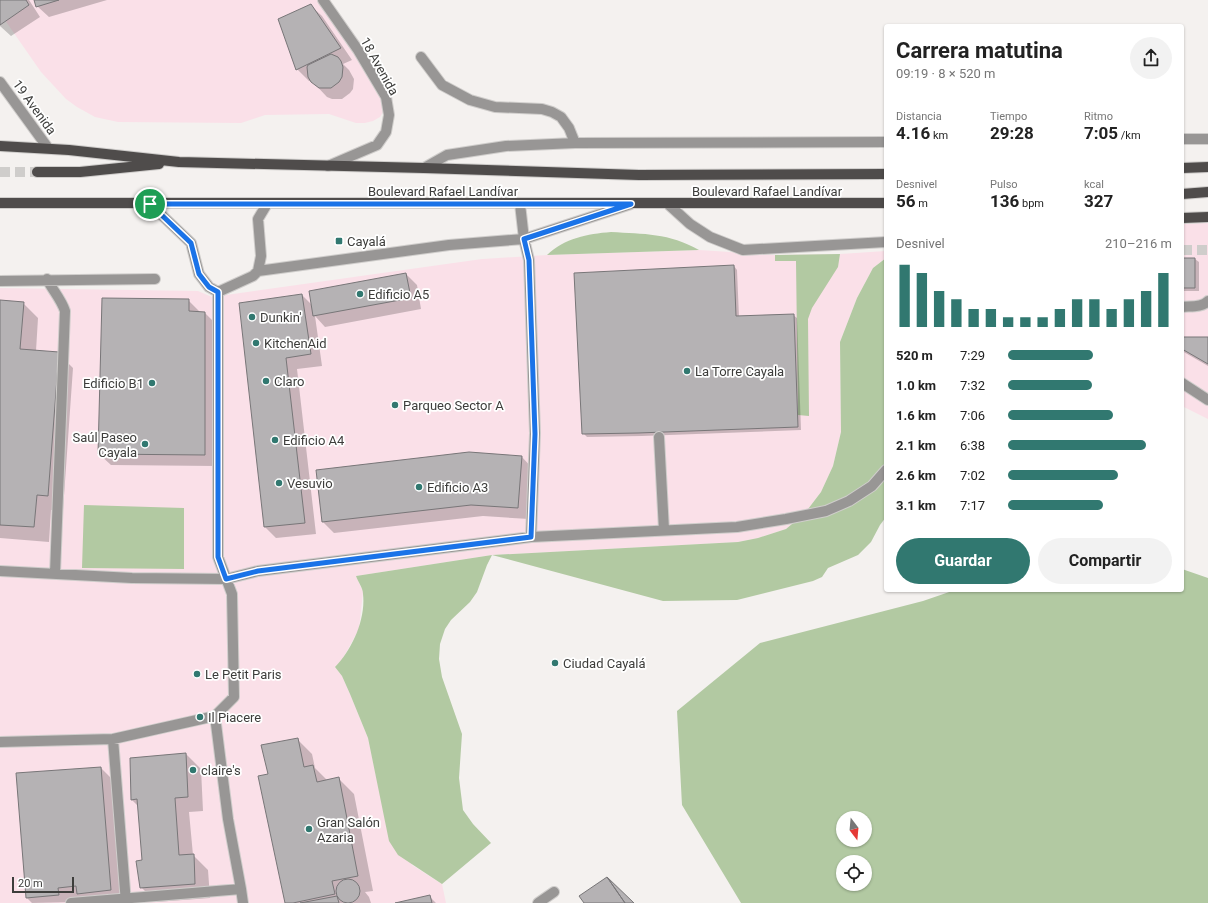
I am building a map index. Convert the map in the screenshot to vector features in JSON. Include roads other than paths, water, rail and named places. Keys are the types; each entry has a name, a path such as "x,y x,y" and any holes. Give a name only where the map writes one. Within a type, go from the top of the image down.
{"main road":[{"path":"0,146 48,148 179,162"},
{"name":"Boulevard Rafael Landívar","path":"179,162 639,175 884,174"},
{"path":"37,172 80,172 179,162"},
{"path":"1184,168 1208,168"},
{"path":"1184,194 1208,192"},
{"name":"Boulevard Rafael Landívar","path":"0,204 884,203"},
{"path":"1184,218 1208,217"}],"street":[{"name":"18 Avenida","path":"323,0 358,50 386,98 389,115 386,132 377,145 328,166"},
{"path":"421,57 442,85 470,100 495,107 542,108 552,112 561,117 575,142"},
{"name":"19 Avenida","path":"0,82 48,148"},
{"path":"1184,139 1208,139"},
{"path":"424,168 448,155 506,146 575,142 884,142"},
{"path":"150,204 191,243 199,274 209,287 218,292"},
{"path":"258,272 261,256 258,219 266,204"},
{"path":"520,204 524,239 529,260 535,434 531,537"},
{"path":"218,292 253,276 258,272 449,245 524,239 631,204"},
{"path":"668,204 690,224 710,237 743,250 884,242"},
{"path":"47,279 53,291 59,296 65,311 55,574"},
{"path":"0,280 154,279"},
{"path":"0,742 113,739 215,716 234,697 232,594 218,557 218,292"},
{"path":"1184,307 1198,306 1208,301"},
{"path":"1184,384 1208,400"},
{"path":"659,437 664,530"},
{"path":"0,571 132,578 226,579 258,571 531,537 737,526 786,519 826,511 849,501 872,486 884,472"},
{"path":"215,716 228,819 243,903"},
{"path":"113,739 125,901"},
{"path":"71,903 125,901 241,889"},
{"path":"538,903 554,892"}],"tunnel":[{"path":"0,172 37,172"},
{"path":"1184,250 1208,250"}],"place":[{"name":"Cayalá","path":"339,241"},
{"name":"Edificio A5","path":"360,294"},
{"name":"Dunkin'","path":"252,317"},
{"name":"KitchenAid","path":"256,343"},
{"name":"La Torre Cayala","path":"687,371"},
{"name":"Claro","path":"266,381"},
{"name":"Edificio B1","path":"152,383"},
{"name":"Parqueo Sector A","path":"395,405"},
{"name":"Edificio A4","path":"275,440"},
{"name":"Saúl Paseo Cayala","path":"145,444"},
{"name":"Vesuvio","path":"279,483"},
{"name":"Edificio A3","path":"419,487"},
{"name":"Ciudad Cayalá","path":"555,663"},
{"name":"Le Petit Paris","path":"197,674"},
{"name":"Il Piacere","path":"200,717"},
{"name":"claire's","path":"193,770"},
{"name":"Gran Salón Azaria","path":"309,829"}]}
